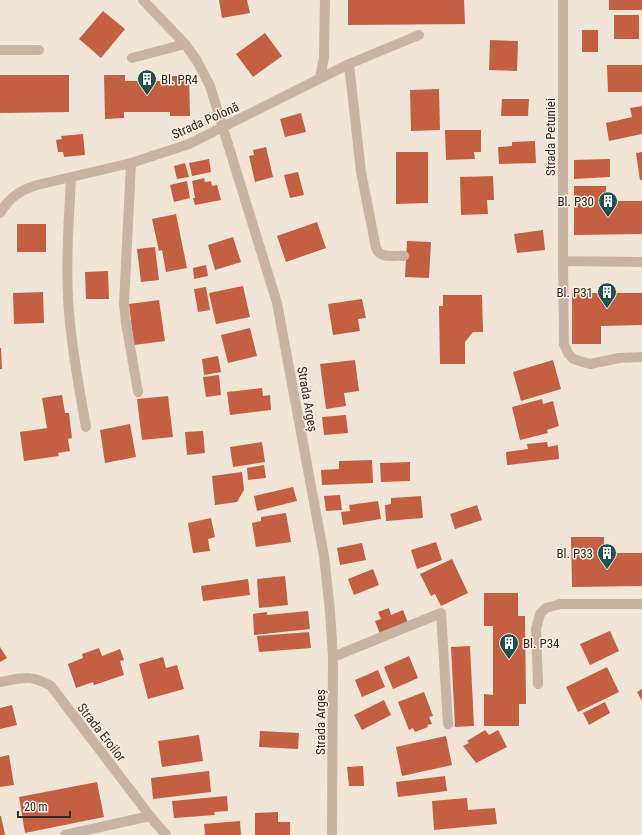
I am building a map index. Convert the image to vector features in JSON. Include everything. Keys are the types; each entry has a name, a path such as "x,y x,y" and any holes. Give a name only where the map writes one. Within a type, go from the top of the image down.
{"street":[{"name":"Strada Argeș","path":"143,0 185,44 197,61 210,86 277,303 324,556 330,611 333,657 332,835"},
{"path":"320,78 324,57 325,0"},
{"name":"Strada Petuniei","path":"563,0 562,262 564,344 568,353 573,359 590,364 619,358 642,357"},
{"name":"Strada Polonă","path":"0,213 12,197 24,189 131,163 189,144 349,64 419,35"},
{"path":"132,58 185,44"},
{"path":"0,50 39,50"},
{"path":"349,64 361,172 376,248 378,253 381,255 404,256"},
{"path":"131,163 124,304 138,392"},
{"path":"71,177 68,310 72,352 86,427"},
{"path":"562,262 642,262"},
{"path":"538,684 536,629 540,614 546,608 560,604 642,604"},
{"path":"333,657 441,613 448,724"},
{"name":"Strada Eroilor","path":"0,682 23,677 39,680 51,686 166,835"},
{"path":"65,835 150,816"}],"building":[{"path":"219,0 247,0 250,13 222,18"},
{"path":"348,0 464,0 465,24 348,25"},
{"path":"609,0 642,0 642,10 609,10"},
{"path":"103,11 125,29 101,58 79,39"},
{"path":"614,15 639,15 639,39 614,39"},
{"path":"582,30 598,30 598,52 582,52"},
{"path":"265,33 282,56 253,77 236,54"},
{"path":"490,40 518,41 517,71 489,70"},
{"path":"607,65 642,65 642,92 608,92"},
{"path":"0,75 69,75 69,112 0,113"},
{"name":"Bl. PR4","path":"104,75 125,75 125,81 172,81 172,76 189,76 190,116 170,116 170,112 124,112 124,118 105,119"},
{"path":"439,89 440,130 411,131 410,90"},
{"path":"502,99 529,99 528,116 501,116"},
{"path":"642,106 642,134 609,141 606,123 632,117 630,108"},
{"path":"301,113 306,132 285,137 280,119"},
{"path":"445,130 481,130 481,152 474,152 475,159 446,160"},
{"path":"83,134 85,155 64,157 63,152 58,152 56,140 62,139 61,136"},
{"path":"535,141 536,163 499,164 498,147 512,146 512,142"},
{"path":"266,147 273,177 255,182 249,156 254,155 253,150"},
{"path":"396,152 428,152 428,203 396,204"},
{"path":"642,152 642,180 640,180 636,153"},
{"path":"209,159 211,172 192,176 189,163"},
{"path":"610,159 610,177 574,179 574,160"},
{"path":"185,163 189,177 177,179 174,166"},
{"path":"298,172 304,195 290,198 284,175"},
{"path":"493,176 494,200 487,200 488,214 461,215 460,177"},
{"path":"204,178 205,182 211,181 212,186 217,185 221,200 195,205 192,181"},
{"path":"187,181 190,198 174,202 170,185"},
{"name":"Bl. P30","path":"574,186 606,186 606,201 642,201 642,234 574,235"},
{"path":"176,214 187,268 166,272 162,250 159,251 152,219"},
{"path":"317,222 326,248 286,262 277,236"},
{"path":"17,224 46,224 46,252 17,252"},
{"path":"543,230 545,250 517,253 514,234"},
{"path":"233,237 241,262 215,270 208,245"},
{"path":"407,241 431,242 429,278 405,277"},
{"path":"155,247 159,280 141,282 137,249"},
{"path":"206,265 208,276 194,279 193,268"},
{"path":"108,271 109,299 86,299 85,272"},
{"path":"243,286 250,317 216,324 209,293"},
{"path":"206,287 210,310 198,312 194,289"},
{"path":"43,292 44,323 14,324 13,293"},
{"name":"Bl. P31","path":"572,293 642,293 642,325 601,326 601,344 572,344"},
{"path":"443,295 482,295 483,332 473,332 465,342 465,364 440,364 439,306 443,306"},
{"path":"362,299 366,318 358,319 360,331 333,335 328,304"},
{"path":"159,300 165,341 134,345 129,304"},
{"path":"250,328 257,356 228,363 221,335"},
{"path":"1,348 2,369 0,369"},
{"path":"218,356 221,372 204,375 202,359"},
{"path":"355,360 359,391 344,393 346,406 326,409 320,364"},
{"path":"553,360 561,389 521,401 513,372"},
{"path":"219,375 221,395 206,397 203,377"},
{"path":"262,388 263,396 270,395 271,410 230,415 227,392"},
{"path":"62,395 65,413 69,413 72,438 68,439 70,451 58,453 59,456 24,461 20,432 47,428 42,398"},
{"path":"168,396 173,437 142,440 137,399"},
{"path":"542,399 543,404 553,401 559,426 547,430 548,433 520,440 512,407"},
{"path":"346,415 348,433 324,435 322,417"},
{"path":"130,424 136,457 105,463 100,430"},
{"path":"203,431 205,453 187,455 185,432"},
{"path":"262,442 265,462 233,467 230,447"},
{"path":"547,442 548,447 558,445 559,459 507,465 506,452 528,449 527,444"},
{"path":"372,460 373,483 322,485 321,470 339,469 339,461"},
{"path":"410,462 410,481 381,482 380,463"},
{"path":"264,465 266,478 248,480 247,468"},
{"path":"242,472 244,490 237,502 215,505 212,476"},
{"path":"293,487 297,501 257,511 254,496"},
{"path":"340,495 342,510 326,511 324,496"},
{"path":"421,496 423,518 386,521 385,505 391,504 391,498"},
{"path":"378,501 381,519 343,525 341,512 350,511 349,505"},
{"path":"477,505 482,520 455,529 450,514"},
{"path":"286,513 291,542 256,547 252,523 261,521 261,517"},
{"path":"211,518 215,537 208,539 210,551 193,553 188,523"},
{"name":"Bl. P33","path":"571,537 604,537 604,553 642,553 642,586 572,587"},
{"path":"436,542 442,560 417,569 411,550"},
{"path":"362,543 366,560 340,565 337,548"},
{"path":"452,559 468,593 441,606 435,594 431,596 420,574"},
{"path":"373,569 379,585 354,595 348,579"},
{"path":"285,576 288,605 259,608 257,579"},
{"path":"248,579 250,595 203,601 201,586"},
{"name":"Bl. P34","path":"484,593 518,593 518,616 525,616 526,704 519,704 519,726 484,726 484,694 493,695 493,626 484,626"},
{"path":"389,608 391,615 403,610 408,623 380,634 375,621 381,619 378,612"},
{"path":"308,611 310,629 254,635 253,614 267,612 267,615"},
{"path":"610,631 619,651 590,665 580,644"},
{"path":"309,632 311,648 259,652 257,636"},
{"path":"470,646 474,726 455,727 451,647"},
{"path":"0,647 7,658 0,662"},
{"path":"99,648 102,656 120,649 124,660 120,661 124,675 94,685 93,682 76,688 68,664 83,658 82,654"},
{"path":"409,656 418,678 393,689 384,667"},
{"path":"163,657 166,668 177,665 184,689 148,699 139,664"},
{"path":"607,667 619,692 578,712 566,687"},
{"path":"378,670 385,687 362,697 355,680"},
{"path":"642,689 642,701 637,692"},
{"path":"424,692 433,716 429,717 432,724 427,725 428,727 415,732 413,728 409,730 398,702"},
{"path":"384,700 391,715 362,730 354,715"},
{"path":"605,702 610,713 589,725 583,713"},
{"path":"12,705 17,725 0,729 0,708"},
{"path":"485,730 489,735 498,730 507,747 476,763 463,746 469,743 467,741"},
{"path":"260,731 299,733 298,749 259,747"},
{"path":"199,735 203,761 162,767 158,741"},
{"path":"446,736 452,765 402,776 396,747"},
{"path":"9,755 14,785 0,787 0,757"},
{"path":"363,766 364,786 349,786 347,767"},
{"path":"209,771 211,792 153,799 151,778"},
{"path":"445,776 447,791 398,797 396,782"},
{"path":"97,782 104,817 25,833 19,797"},
{"path":"227,796 228,811 214,812 215,815 174,818 172,801"},
{"path":"467,798 468,810 495,808 497,824 434,830 432,801"},
{"path":"278,812 278,822 290,822 290,835 255,835 255,813"},
{"path":"1,816 5,835 0,835"},
{"path":"240,821 241,835 205,835 204,824"}],"place":[{"name":"Bl. PR4","path":"147,96"},
{"name":"Bl. P30","path":"608,218"},
{"name":"Bl. P31","path":"607,309"},
{"name":"Bl. P33","path":"607,570"},
{"name":"Bl. P34","path":"509,660"}]}
